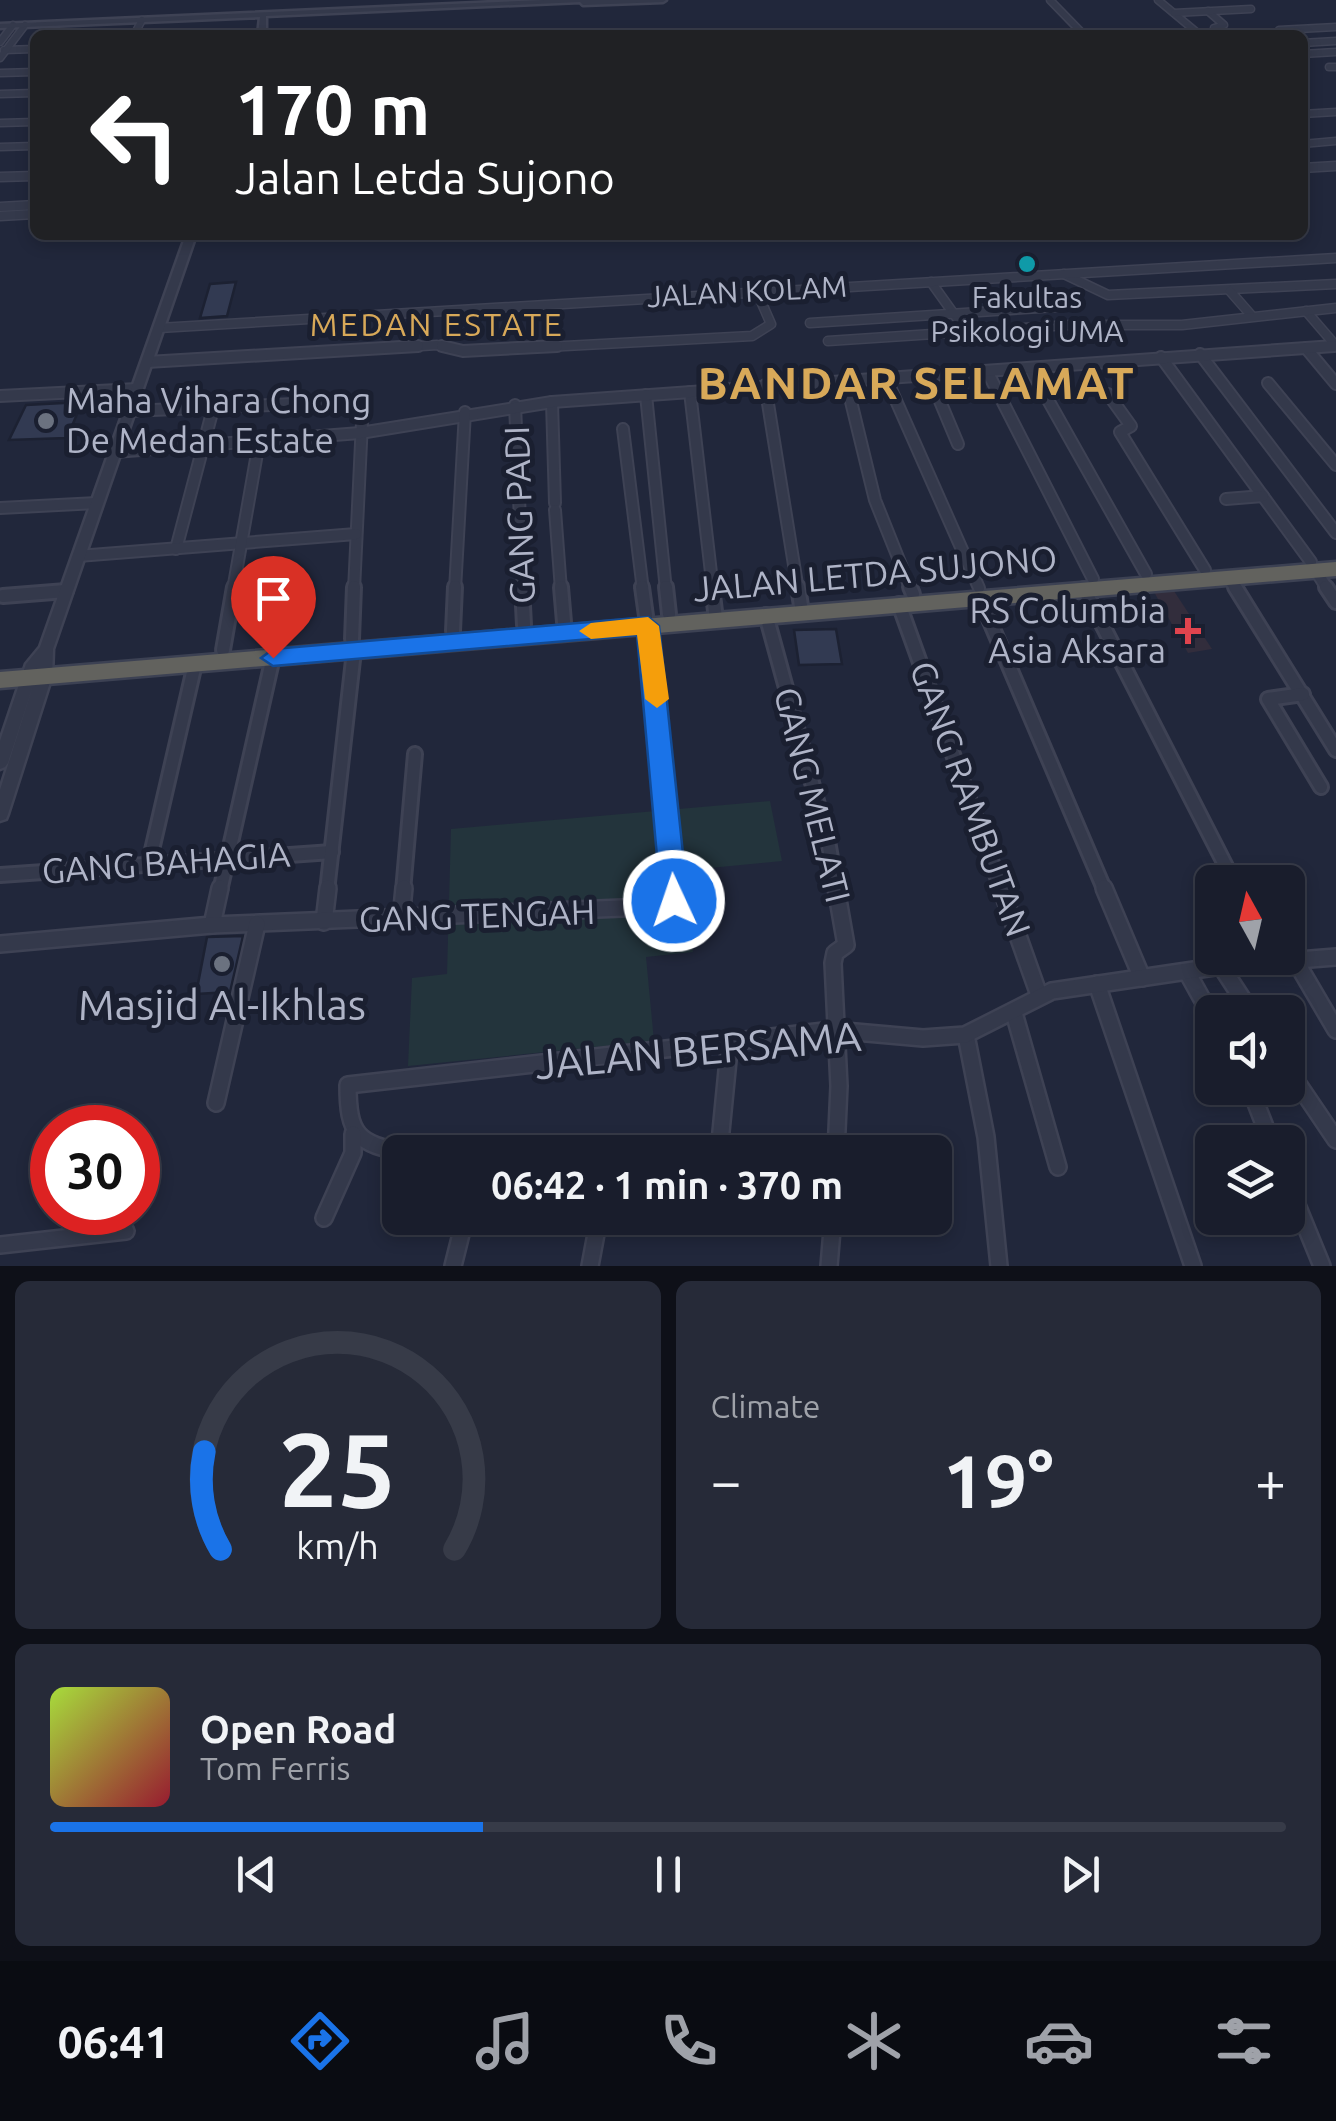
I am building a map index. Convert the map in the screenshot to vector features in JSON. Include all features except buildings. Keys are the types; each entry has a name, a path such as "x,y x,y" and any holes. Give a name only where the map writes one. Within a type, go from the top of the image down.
{"highway":[{"name":"JALAN LETDA SUJONO","path":"0,680 40,666 223,650 353,645 1088,584 1228,578 1321,567 1336,560"},
{"name":"JALAN LETDA SUJONO","path":"1088,584 1146,574 1321,567"},
{"name":"JALAN LETDA SUJONO","path":"0,666 195,664 273,658 453,631 564,622 647,621 669,614 766,615 801,608"}],"street":[{"path":"262,30 268,0"},
{"path":"275,11 663,0"},
{"path":"1050,0 1079,30"},
{"path":"1158,0 1194,30"},
{"path":"0,26 264,15 275,11 432,8"},
{"path":"1174,13 1251,9"},
{"path":"263,30 275,11"},
{"path":"1208,11 1224,24 1214,28 1216,30"},
{"path":"137,30 142,20"},
{"path":"0,58 25,25"},
{"path":"0,42 13,26"},
{"path":"1279,30 1336,28"},
{"path":"1308,43 1336,41"},
{"path":"3,50 30,50"},
{"path":"1308,54 1336,52"},
{"path":"0,73 30,72"},
{"path":"0,96 30,94"},
{"path":"1308,114 1336,112"},
{"path":"0,121 30,120"},
{"path":"1308,143 1336,141"},
{"path":"0,147 30,146"},
{"path":"1308,168 1336,166"},
{"path":"0,177 30,176"},
{"path":"0,207 30,206"},
{"path":"0,216 30,214"},
{"path":"0,763 40,666 189,240"},
{"name":"JALAN KOLAM","path":"159,328 1336,258"},
{"path":"1166,268 1184,290"},
{"path":"1064,274 1108,295 1336,284"},
{"path":"931,282 966,331"},
{"path":"1230,291 1250,316"},
{"path":"146,362 437,345 464,351 752,336 771,324 758,292"},
{"path":"810,322 1056,307"},
{"path":"1105,324 1182,325 1336,308"},
{"path":"1306,311 1336,346"},
{"path":"828,341 1084,324"},
{"path":"115,452 360,433 515,405 1336,346"},
{"path":"1306,348 1336,384"},
{"path":"1200,354 1336,533"},
{"path":"1162,357 1263,496 1321,567 1336,602"},
{"path":"1030,368 1146,574"},
{"path":"987,371 1226,865"},
{"path":"929,375 958,444"},
{"path":"886,378 1142,978"},
{"name":"GANG RAMBUTAN","path":"846,381 875,500 906,599 1040,994"},
{"path":"1268,383 1336,465"},
{"path":"765,385 801,608"},
{"path":"0,396 137,389"},
{"path":"690,392 714,615"},
{"path":"1108,394 1131,426 1120,432 1206,570"},
{"path":"646,395 669,614"},
{"path":"130,411 361,400 353,645 324,922"},
{"path":"552,402 564,622"},
{"path":"176,549 214,405"},
{"name":"GANG PADI","path":"515,405 524,625"},
{"path":"453,631 465,412"},
{"path":"623,429 647,621"},
{"path":"223,650 259,442"},
{"path":"1226,498 1263,496"},
{"path":"0,519 4,508 97,503"},
{"path":"78,556 356,534"},
{"path":"1228,578 1336,750"},
{"path":"3,596 66,592"},
{"name":"GANG MELATI","path":"766,615 828,842 846,930 846,945 835,953 833,963 836,1135"},
{"name":"GANG TENGAH","path":"0,944 212,925 664,908 674,903 647,621"},
{"path":"212,925 224,857 273,658"},
{"path":"150,863 195,664"},
{"path":"0,814 40,666"},
{"path":"1303,694 1268,699 1321,787"},
{"path":"400,920 416,754"},
{"name":"GANG BAHAGIA","path":"0,875 332,852"},
{"path":"216,1103 258,924"},
{"name":"JALAN BERSAMA","path":"1305,959 1336,956"},
{"name":"JALAN BERSAMA","path":"353,1134 348,1120 348,1085 837,1030 923,1038 966,1035 1014,1013 1040,994 1195,971"},
{"path":"1188,972 1200,995"},
{"path":"1304,975 1336,1030"},
{"path":"1097,984 1193,1266"},
{"path":"1014,1013 1058,1167"},
{"path":"966,1035 986,1137 999,1266"},
{"path":"721,1135 730,1040"},
{"path":"1305,1094 1336,1140"},
{"path":"353,1134 366,1143 382,1147"},
{"path":"324,1218 353,1153 353,1134"},
{"path":"1305,1224 1322,1266"},
{"path":"0,1246 92,1235"},
{"path":"453,1266 461,1235"},
{"path":"590,1266 596,1235"},
{"path":"830,1266 832,1235"}],"shaded area":[{"name":"RS Columbia Asia Aksara","path":"1174,591 1212,649 1188,653 1154,592"},
{"path":"770,801 782,861 669,872 673,907 687,906 693,952 646,957 654,1041 408,1066 412,978 447,974 451,829"}],"slow traffic":[{"path":"591,631 648,626 657,699"}],"place":[{"name":"Fakultas Psikologi UMA","path":"1027,264"},
{"name":"Maha Vihara Chong De Medan Estate","path":"46,421"},
{"name":"RS Columbia Asia Aksara","path":"1188,631"},
{"name":"Masjid Al-Ikhlas","path":"222,964"}],"district":[{"name":"MEDAN ESTATE","path":"437,325"},
{"name":"BANDAR SELAMAT","path":"917,383"}],"route":[{"path":"273,658 648,626 674,901"}]}
